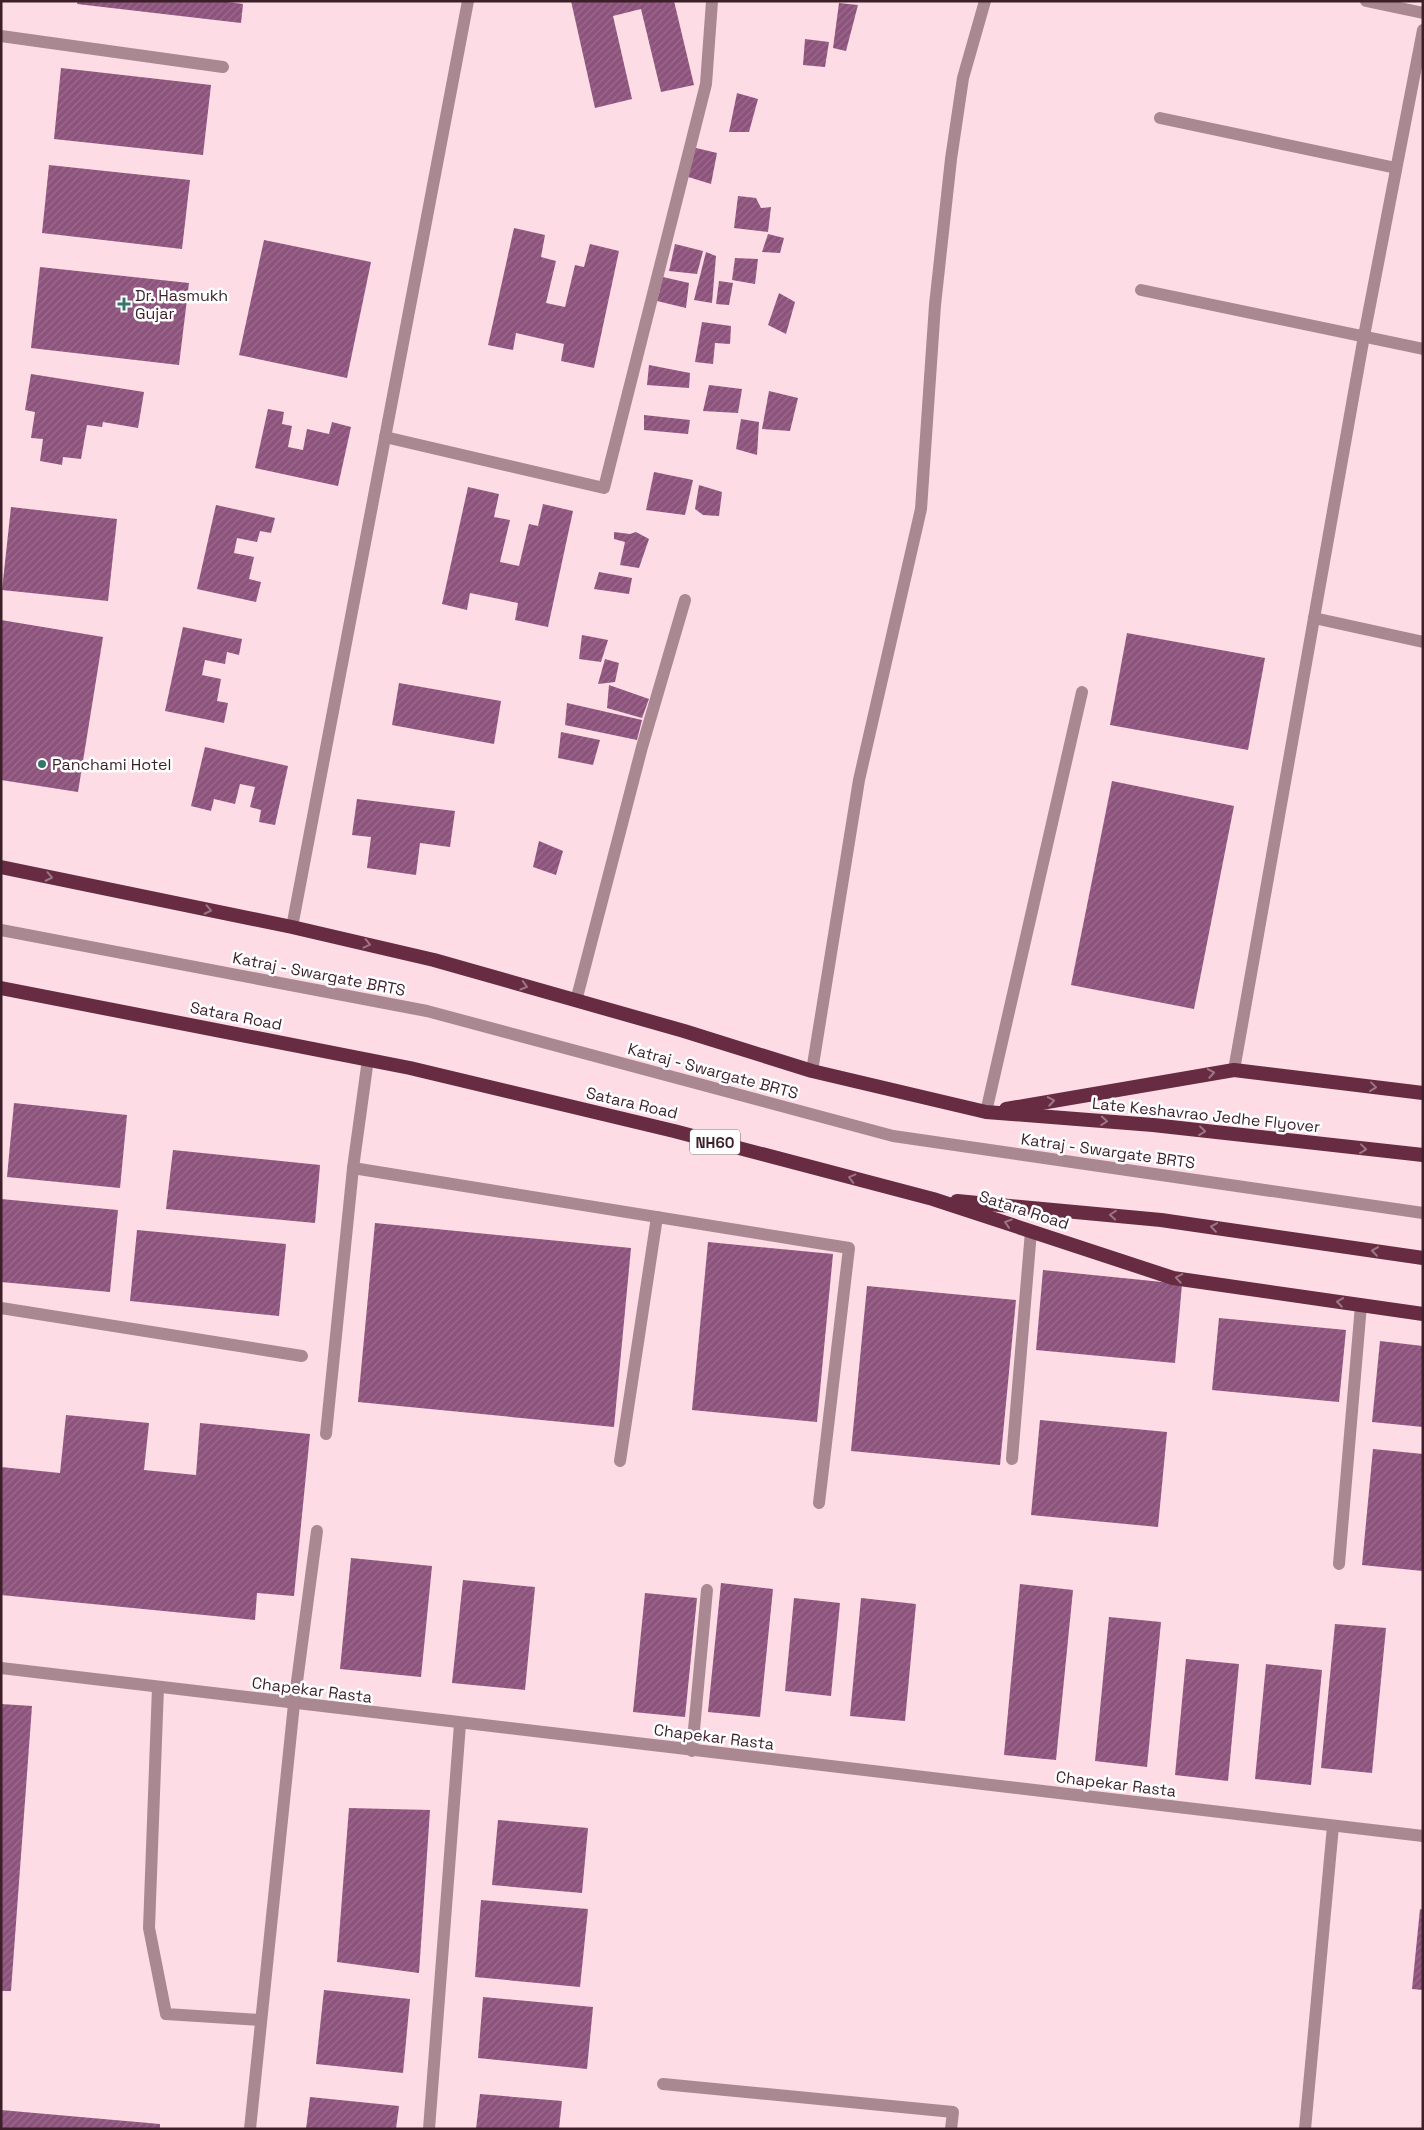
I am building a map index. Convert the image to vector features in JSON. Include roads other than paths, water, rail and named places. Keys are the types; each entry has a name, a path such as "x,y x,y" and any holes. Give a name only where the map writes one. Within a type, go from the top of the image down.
{"highway":[{"path":"1,867 292,927 434,960 684,1031 812,1071 986,1112 1234,1070 1423,1093"},
{"name":"Satara Road","path":"1,988 368,1059 665,1129 933,1199 1173,1278 1423,1314"},
{"name":"Late Keshavrao Jedhe Flyover","path":"986,1112 1153,1125 1423,1155"},
{"path":"933,1199 1161,1220 1423,1258"}],"street":[{"path":"292,927 468,1"},
{"path":"385,437 604,488 706,84 712,1"},
{"path":"812,1071 859,780 921,509 935,305 951,159 963,78 985,1"},
{"path":"1366,1 1423,13"},
{"path":"1234,1070 1364,336 1423,30"},
{"path":"1,36 223,67"},
{"path":"1160,118 1396,168"},
{"path":"1141,290 1423,349"},
{"path":"576,1001 642,746 685,600"},
{"path":"1314,618 1423,642"},
{"path":"986,1112 1082,692"},
{"name":"Katraj - Swargate BRTS","path":"1,930 427,1011 893,1136 1423,1213"},
{"path":"326,1434 353,1168 368,1059"},
{"path":"353,1168 849,1248 819,1504"},
{"path":"620,1461 657,1216"},
{"path":"1012,1459 1031,1231"},
{"path":"1340,1564 1361,1305"},
{"path":"1,1308 302,1356"},
{"path":"250,2129 294,1704 317,1531"},
{"path":"692,1751 707,1590"},
{"name":"Chapekar Rasta","path":"1,1668 460,1724 1423,1836"},
{"path":"158,1687 149,1928 166,2014 261,2020"},
{"path":"429,2129 460,1724"},
{"path":"1305,2129 1333,1826"},
{"path":"663,2084 953,2112 951,2129"}],"place":[{"name":"Dr. Hasmukh Gujar","path":"124,304"},
{"name":"Panchami Hotel","path":"42,764"}]}
